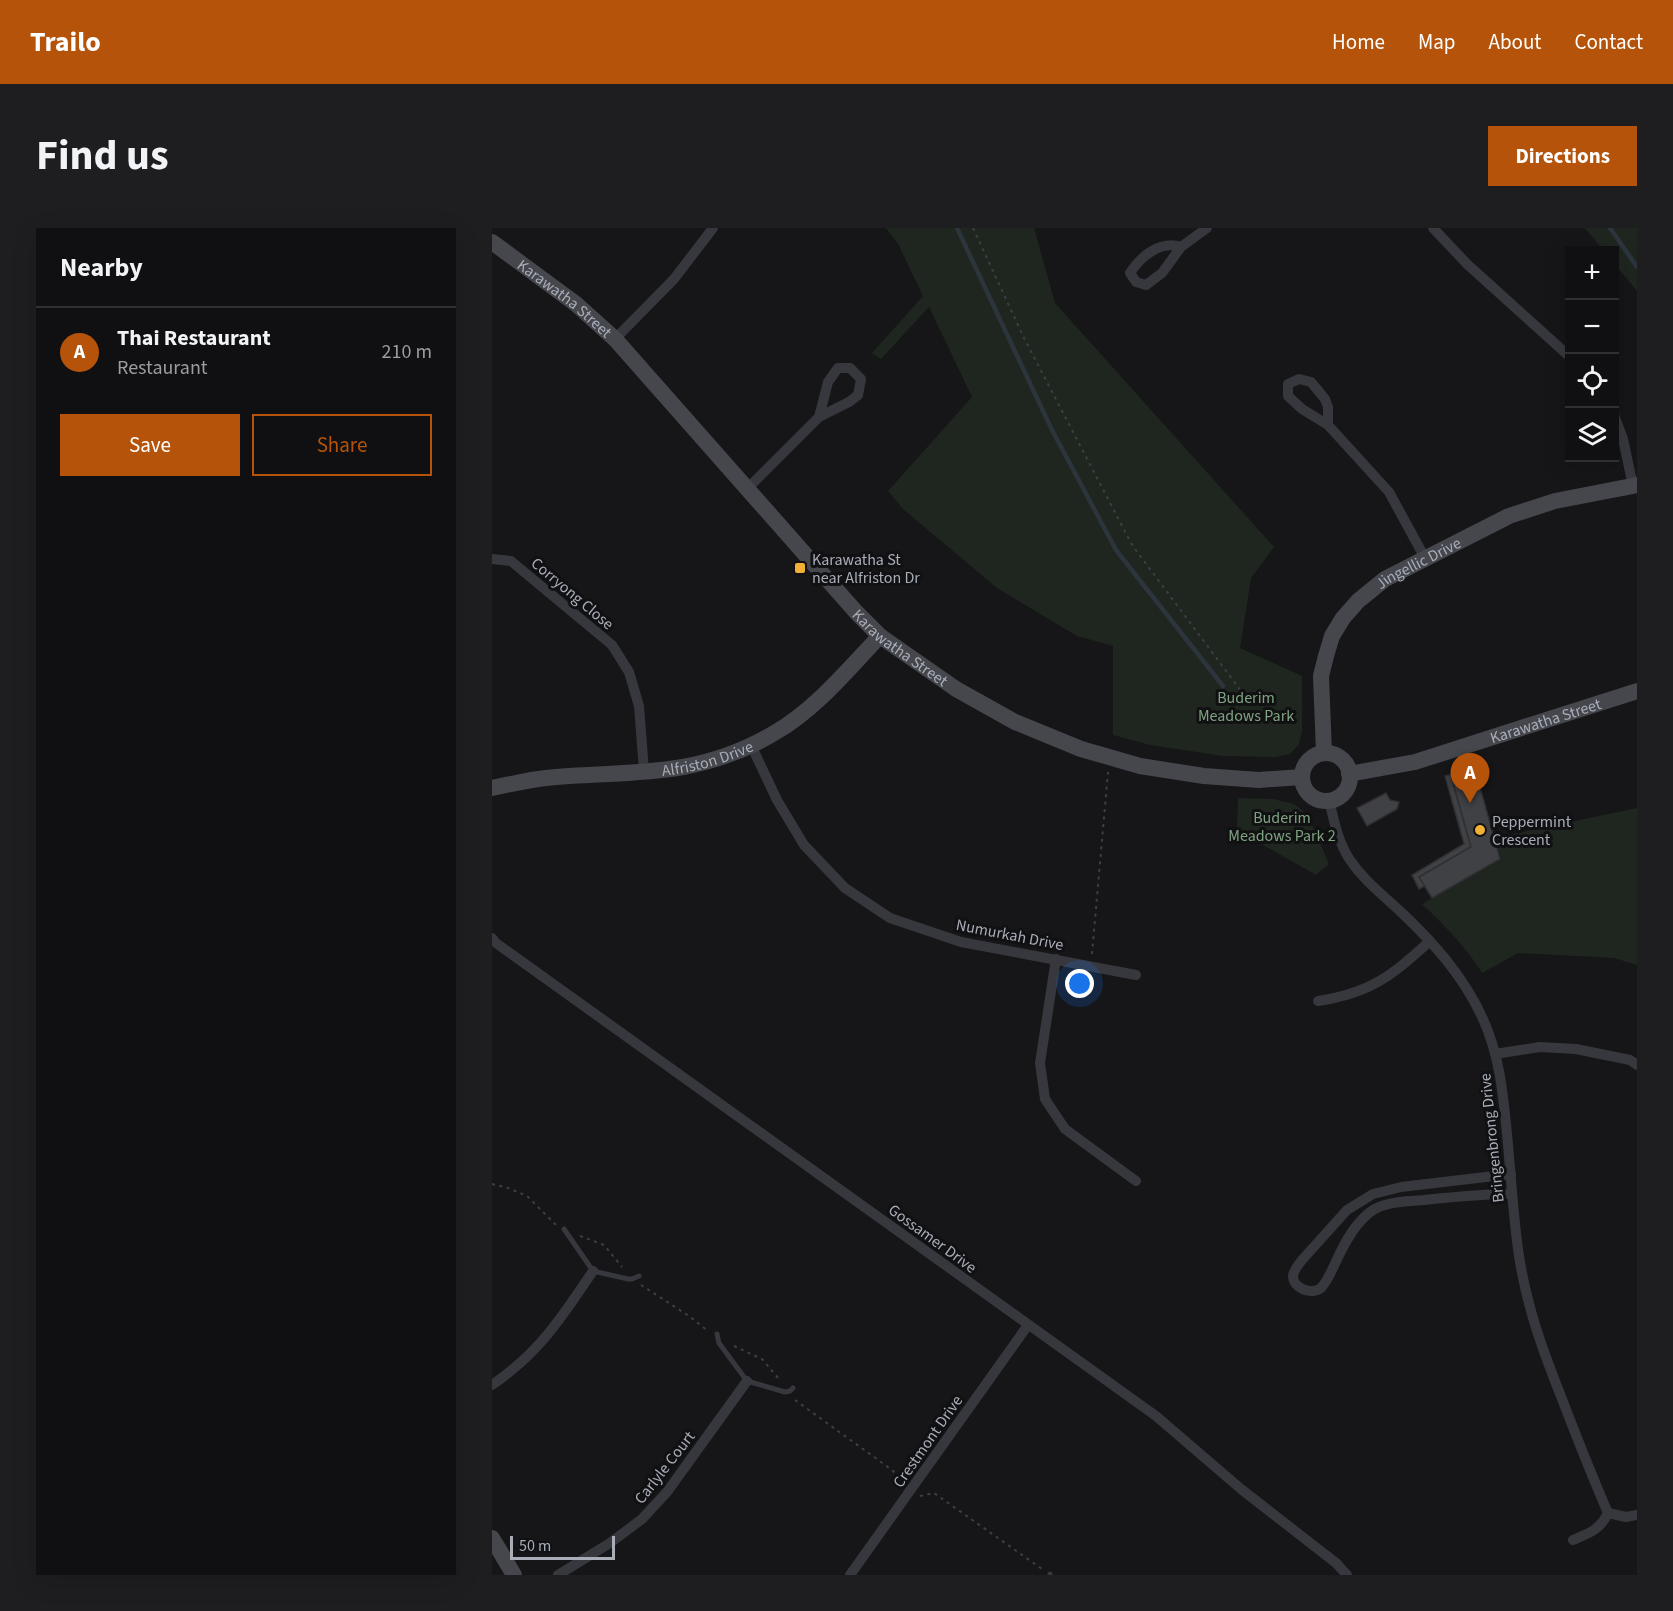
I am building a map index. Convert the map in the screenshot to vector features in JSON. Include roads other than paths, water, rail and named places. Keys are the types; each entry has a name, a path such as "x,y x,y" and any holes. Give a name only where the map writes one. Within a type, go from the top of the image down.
{"street":[{"path":"615,339 674,279 713,228"},
{"path":"1181,247 1163,246 1144,255 1130,273 1136,282 1146,285 1162,273 1181,247 1207,228"},
{"path":"1433,228 1467,264 1566,354"},
{"name":"Karawatha Street","path":"492,242 576,304 615,339 856,612 880,636 956,689 1015,722 1081,748 1140,766 1204,776 1259,780 1302,777"},
{"path":"748,488 819,417 858,395 861,379 850,368 838,368 828,382 819,417"},
{"path":"1328,425 1328,407 1311,382 1299,379 1288,384 1288,396 1302,410 1328,425 1389,492 1425,558"},
{"path":"1619,429 1635,486"},
{"name":"Jingellic Drive","path":"1324,753 1321,676 1332,636 1343,618 1358,601 1385,579 1509,516 1555,501 1635,486"},
{"name":"Corryong Close","path":"492,559 511,561 612,645 629,672 639,706 644,771"},
{"name":"Alfriston Drive","path":"492,788 543,778 682,767 730,754 777,731 818,701 880,636"},
{"name":"Karawatha Street","path":"1349,774 1414,762 1637,691"},
{"name":"Numurkah Drive","path":"751,745 777,800 804,845 845,888 890,918 961,942 1136,975"},
{"path":"1324,753 1344,761 1349,774 1349,781 1342,794 1329,800 1314,798 1303,785 1302,777 1303,770 1311,758 1324,753"},
{"name":"Bringenbrong Drive","path":"1329,800 1336,831 1349,858 1366,881 1401,912 1451,966 1482,1019 1495,1054 1503,1086 1511,1194 1528,1303 1590,1473 1608,1513"},
{"name":"Gossamer Drive","path":"492,938 515,957 1156,1416 1241,1489 1336,1563 1347,1575"},
{"path":"1318,1001 1352,994 1374,985 1391,974 1430,941"},
{"path":"1056,959 1040,1063 1045,1099 1065,1129 1136,1181"},
{"path":"1495,1054 1540,1047 1576,1050 1630,1060 1637,1065"},
{"path":"1510,1174 1401,1187 1373,1194 1347,1210 1302,1260 1293,1276 1296,1284 1311,1292 1320,1289 1356,1226 1365,1216 1379,1207 1394,1203 1485,1194 1511,1194"},
{"path":"492,1384 519,1365 540,1345 593,1270"},
{"name":"Crestmont Drive","path":"850,1575 1028,1325"},
{"name":"Carlyle Court","path":"558,1575 610,1543 642,1519 667,1492 747,1381"},
{"path":"1573,1540 1604,1523 1608,1513 1626,1517 1637,1515"},
{"path":"492,1538 514,1575"}],"lane":[{"path":"564,1229 593,1270 632,1279 639,1276"},
{"path":"717,1336 747,1381 791,1390"}],"waterway":[{"path":"957,228 1052,430 1116,550 1223,686"},
{"path":"1610,228 1637,267"}],"place":[{"name":"Karawatha St near Alfriston Dr","path":"800,568"},
{"name":"Thai Restaurant","path":"1470,803"},
{"name":"Peppermint Crescent","path":"1480,830"}],"park label":[{"name":"Buderim Meadows Park","path":"1246,706"},
{"name":"Buderim Meadows Park 2","path":"1282,826"}]}
